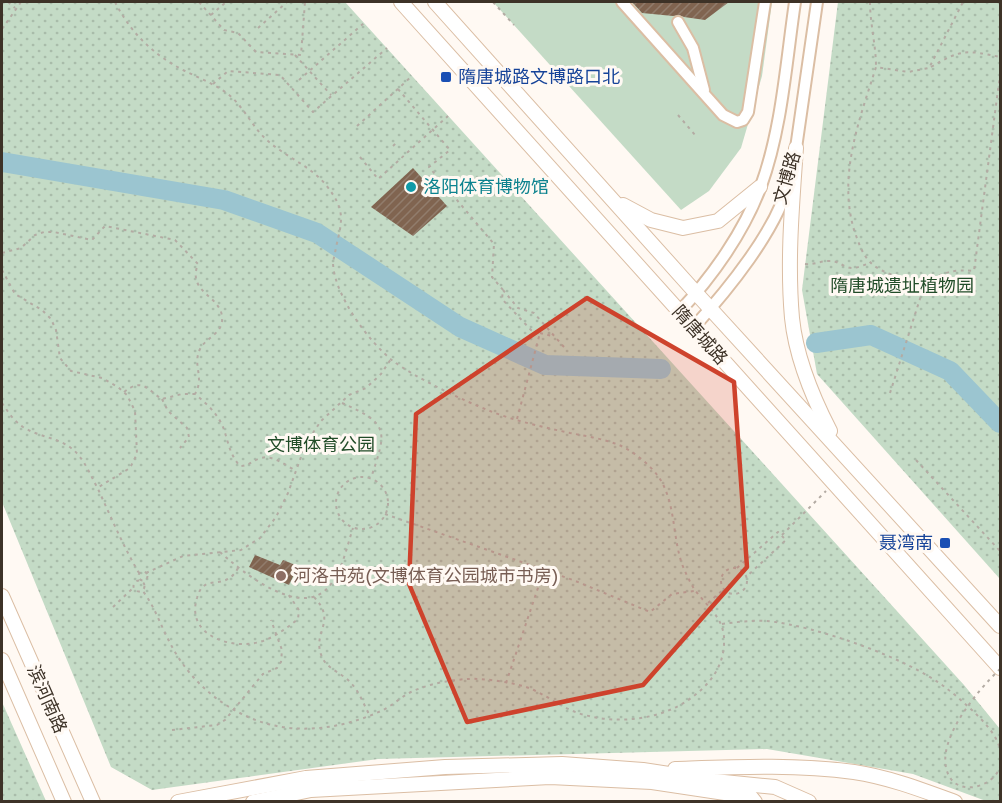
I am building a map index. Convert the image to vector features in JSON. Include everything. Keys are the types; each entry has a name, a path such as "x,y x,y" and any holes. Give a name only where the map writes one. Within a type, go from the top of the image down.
{"main road":[{"name":"隋唐城路","path":"401,2 1000,668"},
{"name":"隋唐城路","path":"435,2 696,293 1000,626"},
{"path":"796,148 790,270 792,320 801,361 816,403 838,446"},
{"path":"613,200 651,220 683,228 718,221 760,187"},
{"name":"滨河南路","path":"2,596 93,801"},
{"name":"滨河南路","path":"2,660 64,801"},
{"path":"178,801 306,778 445,767 562,764 643,770 714,781 775,787 809,801"},
{"path":"643,770 795,766 856,772 955,801"},
{"path":"253,801 311,790 550,777 652,782 750,797 755,801"}],"street":[{"path":"622,2 706,96 731,121 737,122 743,120 748,112 765,2"},
{"name":"文博路","path":"679,312 696,293 739,232 760,187 773,145 795,2"},
{"name":"文博路","path":"693,328 711,309 762,240 786,196 796,148 817,2"},
{"path":"678,22 693,48 706,96"}],"path":[{"path":"8,2 16,8"},
{"path":"2,29 21,2"},
{"path":"115,2 132,31 153,52 226,92 263,136 308,168 323,182 337,201 342,222 332,262 339,286 353,317 378,347 422,379 490,411 621,446 642,459 658,476 669,496 676,544 683,566 696,591 708,603 722,624 724,642 715,675 703,689 686,702 663,713 638,719 611,719 580,714 526,687 472,678 442,682 413,692 386,708 351,724 316,729 289,727 257,721 212,696 180,662 145,591 137,591 134,587"},
{"path":"199,2 224,30 238,33 256,52 295,55 301,55 305,2"},
{"path":"211,15 226,2"},
{"path":"258,27 287,2"},
{"path":"493,2 514,25"},
{"path":"870,2 876,67 856,130 850,159 848,187 850,218 860,246 870,263 888,272 925,283"},
{"path":"929,68 963,2"},
{"path":"299,80 364,23"},
{"path":"213,84 228,70 280,75 313,112 387,48"},
{"path":"876,67 908,72 929,68 955,54 964,52 1000,57"},
{"path":"295,55 332,96"},
{"path":"890,393 925,283 940,273 955,269 974,271 1000,75"},
{"path":"357,126 412,76"},
{"path":"398,89 450,150 429,167 494,244 492,278 518,308 534,313 564,347"},
{"path":"678,115 695,135"},
{"path":"360,157 378,179 448,116"},
{"path":"2,245 2,252 21,248 35,235 44,232 92,240 105,226 175,240 198,264 196,279 206,296 222,315 217,333 200,349 197,367 201,379 195,394"},
{"path":"805,264 816,265 830,261 841,263 845,267 856,268 870,263"},
{"path":"2,270 15,294 42,310 51,319 56,330 60,358 71,371 102,378 124,392 135,411 136,454 130,468 97,488"},
{"path":"503,290 502,299 531,330 554,336"},
{"path":"517,419 540,333"},
{"path":"139,573 143,571 146,573 183,556 241,550 260,538 280,509 306,443 321,420 349,395 366,388 381,374 392,359"},
{"path":"124,392 135,385 143,385 162,399 168,411 186,428 189,436 180,448"},
{"path":"162,399 182,394 195,394 208,405 217,416 230,451 240,466 246,466 259,458 267,457 296,471"},
{"path":"341,402 370,417 378,424 383,434 371,478"},
{"path":"2,403 9,415 24,427 69,445 80,456 139,573 138,577 144,585 142,590"},
{"path":"916,460 1000,552"},
{"path":"360,476 371,478 382,486 386,493 388,501 385,514 376,525 368,529 353,528 343,522 337,514 336,496 345,482 352,478 360,476"},
{"path":"782,535 834,483"},
{"path":"385,514 544,570 650,612 672,594 696,591"},
{"path":"220,552 261,584 288,594 314,597 330,586 335,578 353,528"},
{"path":"737,568 778,532 782,535 786,540 746,577"},
{"path":"733,567 744,572 746,577 748,584 740,594 728,594 720,585 722,573 733,567"},
{"path":"238,568 234,576 225,582 214,582 201,588 195,606 196,619 212,637 243,645 261,642 275,635 298,619 299,610 288,594"},
{"path":"506,684 544,570"},
{"path":"113,607 134,587 136,581 146,579 146,573"},
{"path":"708,603 724,589"},
{"path":"314,597 322,604 326,614 320,638 322,657 330,667 349,680 358,691 369,716"},
{"path":"172,730 217,725 225,720 263,675 277,668 281,662 282,650 271,620"},
{"path":"722,624 766,621 834,636 875,651 929,676 946,687 988,727 1000,748"},
{"path":"1000,668 963,713 952,734 945,756 947,773 956,783 969,788 989,782 1000,767"}],"highlighted area":[{"path":"587,298 734,382 747,567 643,685 467,722 409,584 416,414"}],"green space":[{"name":"文博体育公园","path":"2,2 345,2 964,685 1000,729 1000,801 986,801 913,774 767,749 378,759 152,790 111,767 2,502"},
{"path":"493,2 772,2 762,76 741,148 709,191 681,210"},
{"name":"隋唐城遗址植物园","path":"838,2 1000,2 1000,579 817,374 802,290"},
{"path":"2,702 46,801 2,801"}],"building":[{"path":"632,2 729,2 705,20 679,15 642,13"},
{"name":"洛阳体育博物馆","path":"413,168 447,206 413,236 371,207"},
{"name":"河洛书苑(文博体育公园城市书房)","path":"255,555 280,565 283,560 298,566 289,585 249,567"}],"waterway":[{"path":"2,162 224,200 317,233 460,327 545,365 661,369"},
{"path":"816,343 871,335 950,371 1000,423"}],"place":[{"name":"隋唐城路文博路口北","path":"446,77"},
{"name":"洛阳体育博物馆","path":"411,187"},
{"name":"聂湾南","path":"945,543"},
{"name":"河洛书苑(文博体育公园城市书房)","path":"281,576"}]}
